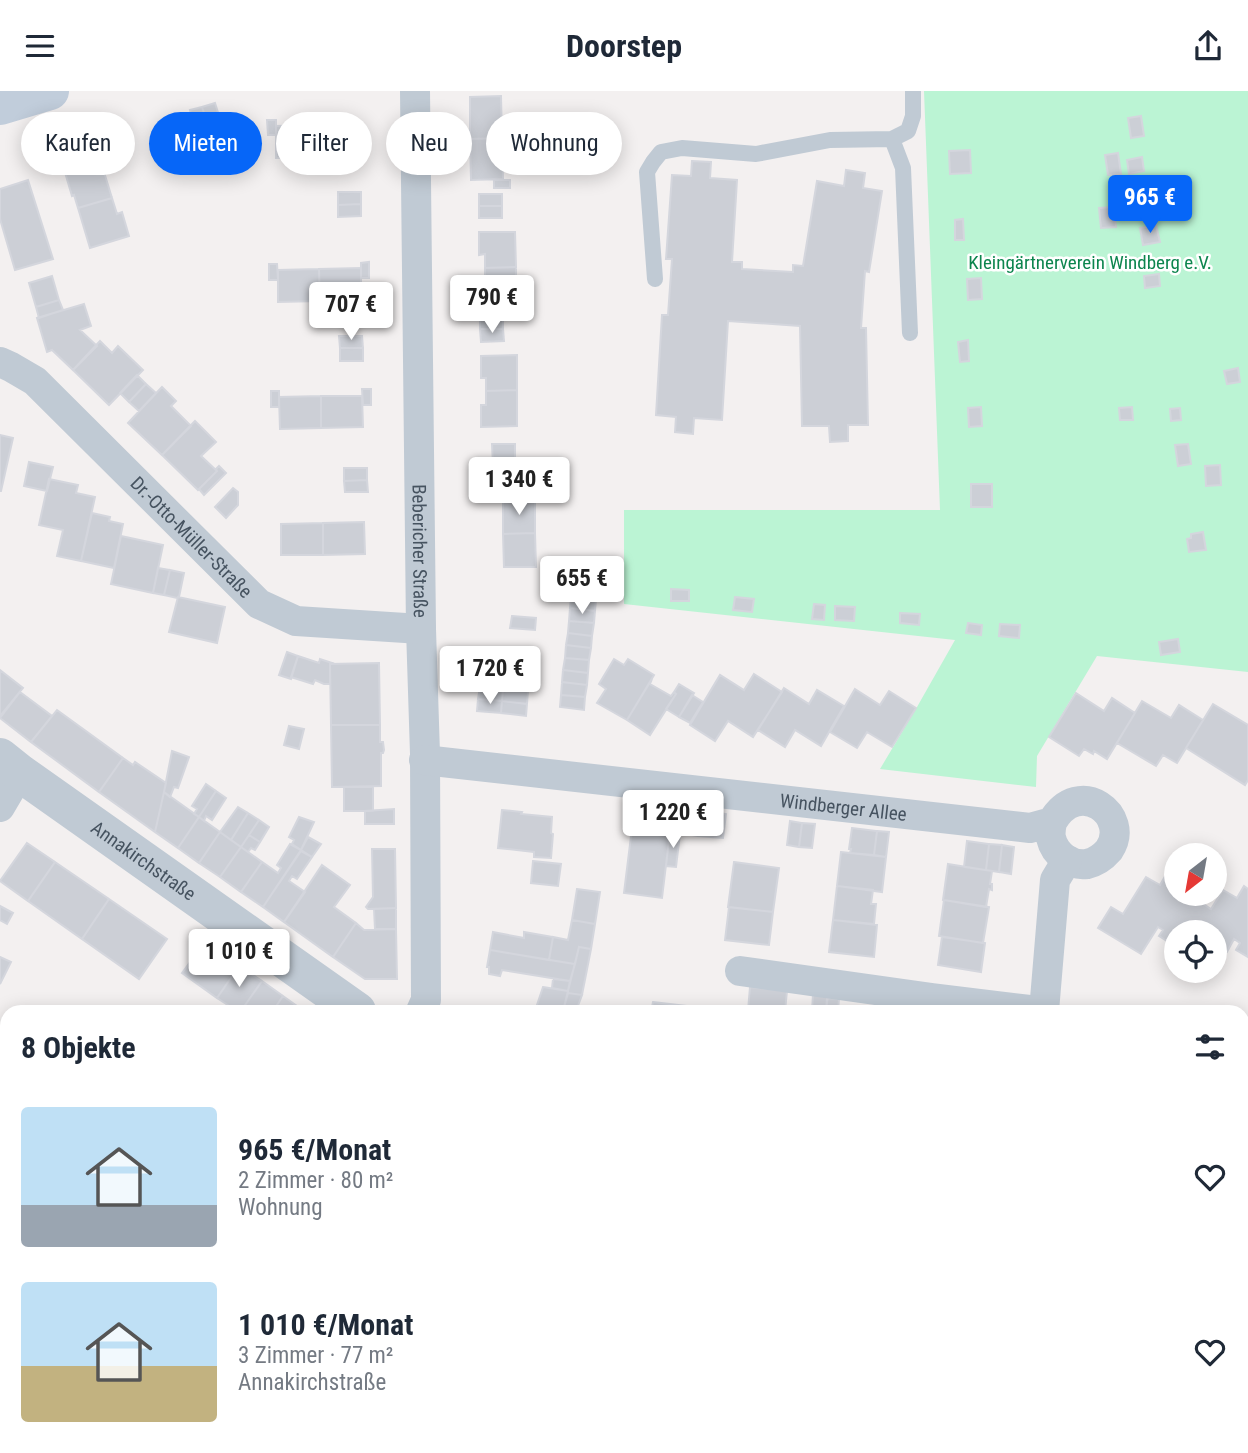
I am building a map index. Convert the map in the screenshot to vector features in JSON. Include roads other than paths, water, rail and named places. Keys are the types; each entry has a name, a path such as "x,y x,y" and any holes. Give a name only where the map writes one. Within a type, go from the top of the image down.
{"main road":[{"path":"0,106 50,91"}],"street":[{"name":"Bebericher Straße","path":"415,91 424,760 426,1000 424,1005"},
{"name":"Dr.-Otto-Müller-Straße","path":"0,362 35,381 259,604 296,621 421,629"},
{"name":"Windberger Allee","path":"424,760 1030,828 1052,822"},
{"path":"0,807 10,765"},
{"name":"Annakirchstraße","path":"10,765 349,1005"},
{"path":"1080,800 1093,802 1112,818 1115,832 1112,845 1104,856 1093,863 1079,865 1056,851 1051,837 1052,822 1058,811 1068,804 1080,800"},
{"path":"1045,1005 1055,880 1067,860"},
{"path":"740,971 988,1005"}],"lane":[{"path":"655,279 647,172 661,152 682,148 756,154 830,140 892,139 908,131 913,116 913,91"},
{"path":"892,139 903,168 910,333"}],"park label":[{"name":"Kleingärtnerverein Windberg e.V.","path":"1090,262"}]}
